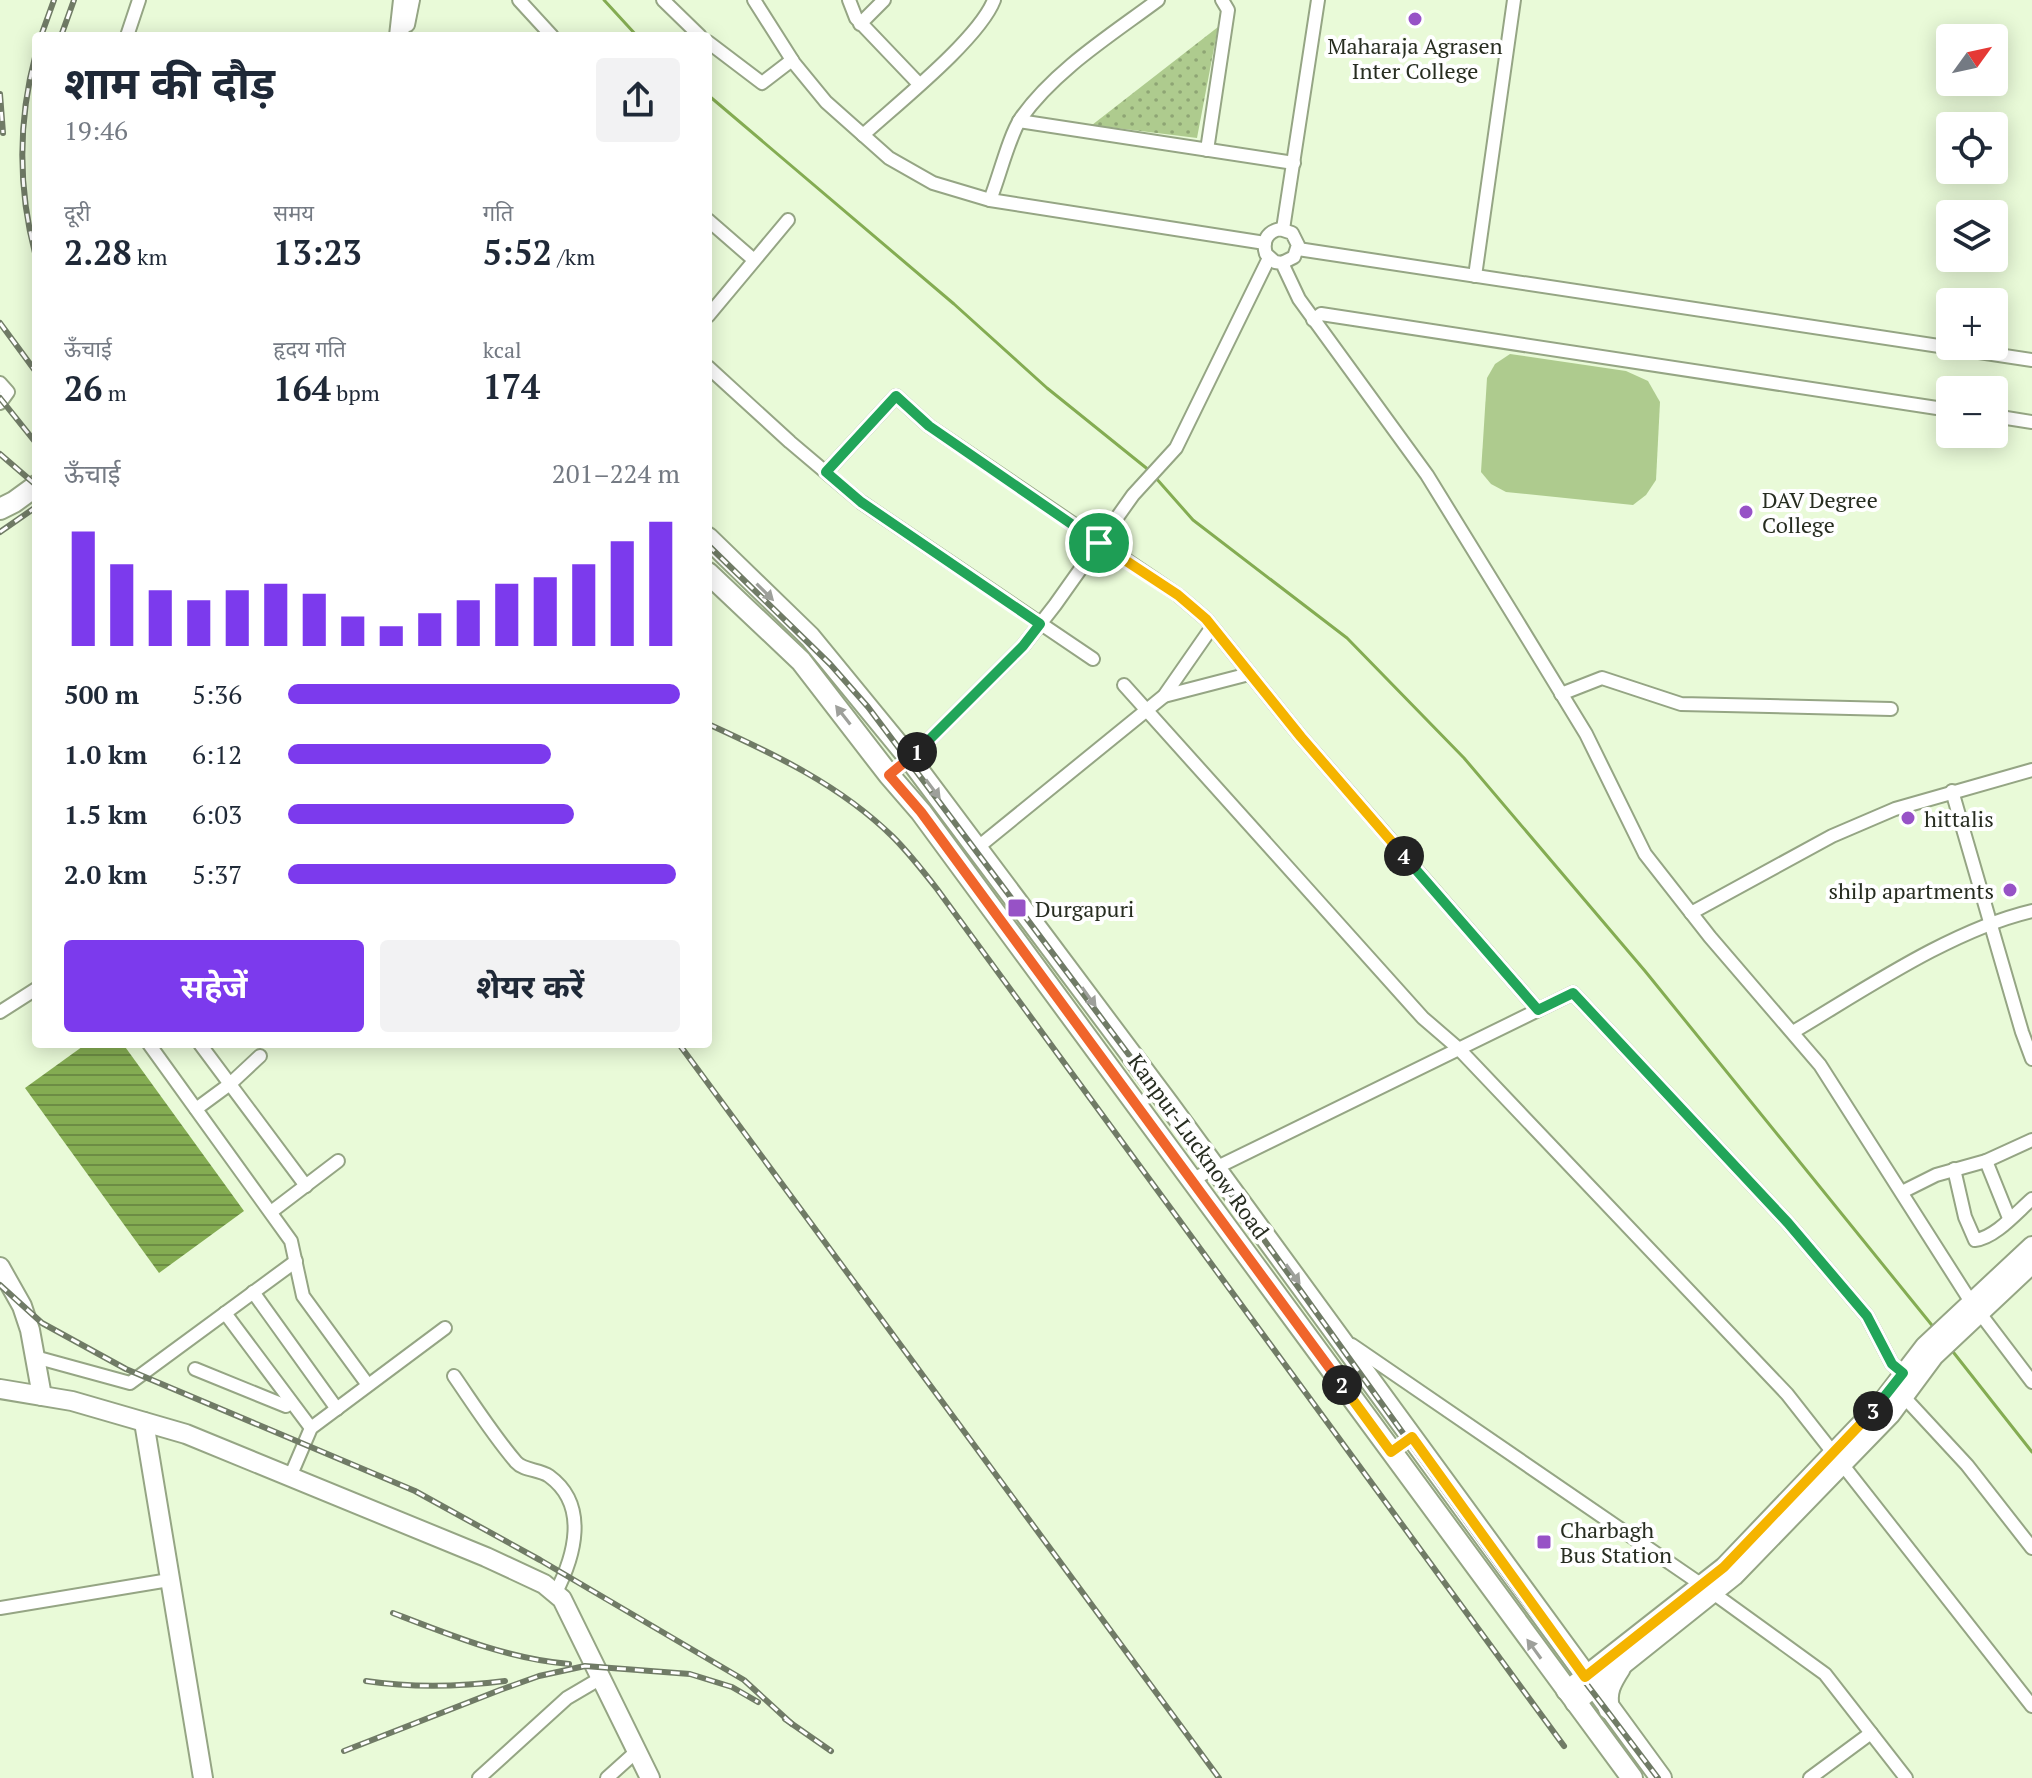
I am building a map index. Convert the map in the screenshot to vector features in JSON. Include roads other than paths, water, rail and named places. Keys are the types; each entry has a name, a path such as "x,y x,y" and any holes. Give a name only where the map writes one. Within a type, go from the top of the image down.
{"main road":[{"path":"0,520 20,497"},
{"name":"Kanpur-Lucknow Road","path":"712,542 810,637 910,759 1215,1168 1661,1778"},
{"name":"Kanpur-Lucknow Road","path":"712,577 801,661 921,812 1632,1778"},
{"path":"1391,1452 1412,1437"},
{"path":"1463,1551 1484,1537"},
{"path":"1609,1709 1606,1697 1620,1668"}],"street":[{"path":"128,32 139,0"},
{"path":"399,32 403,0"},
{"path":"408,32 413,0"},
{"path":"519,0 548,32"},
{"path":"663,0 696,32"},
{"path":"754,0 792,60 826,102 889,158 933,183 990,200 1265,243"},
{"path":"849,0 860,24 919,84"},
{"path":"860,24 884,0"},
{"path":"863,135 962,44 990,12 994,0"},
{"path":"990,200 1019,121 1037,99 1079,60 1158,0"},
{"path":"1207,150 1228,10 1222,0"},
{"path":"1283,229 1318,0"},
{"path":"1475,276 1514,0"},
{"path":"712,45 762,83 792,60"},
{"path":"1019,121 1294,163"},
{"path":"712,311 788,220"},
{"path":"712,223 754,260"},
{"path":"889,775 910,759 1023,646 1144,483 1176,448 1276,261 1294,257 1298,249 1292,233 1283,229 1268,234 1266,254 1276,261 1313,320 1427,475 1586,734 1645,854 1820,1065 1975,1307 2032,1382"},
{"path":"1298,249 2032,360"},
{"path":"1313,320 1321,314 1936,408"},
{"path":"712,371 861,502 1093,659"},
{"path":"0,383 8,392 0,403"},
{"path":"826,472 896,396 929,426 1178,595 1212,627 1306,744 1538,1010"},
{"path":"2008,418 2032,422"},
{"path":"977,848 1164,696 1212,627"},
{"path":"1164,696 1249,674"},
{"path":"1561,694 1602,678 1681,704 1891,709"},
{"path":"1124,685 1423,1018 1459,1049 1787,1394 2032,1706"},
{"path":"1691,913 1832,836 1895,809 2032,770"},
{"path":"1952,791 2032,1059"},
{"path":"1793,1032 1889,975 1955,941 2032,911"},
{"path":"0,1012 32,992"},
{"path":"1193,1179 1573,993 1788,1223 1867,1316 1892,1364 1903,1373"},
{"path":"152,1048 291,1241 303,1296 368,1385"},
{"path":"203,1048 306,1186"},
{"path":"196,1109 230,1084 260,1056"},
{"path":"1902,1192 1936,1175 1986,1161 2032,1140"},
{"path":"271,1212 338,1161"},
{"path":"1986,1161 2009,1218"},
{"path":"1954,1169 1965,1217 1975,1240 1983,1239 2032,1199"},
{"path":"1839,1458 1903,1373 1959,1323 2032,1246"},
{"path":"35,1357 130,1383 296,1261"},
{"path":"1975,1307 2032,1264"},
{"path":"0,1267 6,1293 22,1306 42,1396"},
{"path":"253,1292 337,1409"},
{"path":"225,1313 311,1428"},
{"path":"290,1477 311,1428 445,1328"},
{"path":"1346,1347 1352,1345 1708,1589 1825,1674 1906,1778"},
{"path":"1589,1683 1620,1668 1708,1589 1724,1567 1904,1397 1930,1351"},
{"path":"195,1369 286,1406 291,1402"},
{"path":"454,1376 518,1466 548,1475 572,1502 576,1525 565,1574 555,1594"},
{"path":"0,1389 72,1401 186,1434 486,1557 544,1584 562,1599 650,1778"},
{"path":"1904,1397 1967,1465 2032,1548"},
{"path":"144,1422 203,1778"},
{"path":"0,1608 169,1580"},
{"path":"1570,1697 1708,1589"},
{"path":"479,1778 567,1698 601,1678"},
{"path":"1810,1778 1871,1733"},
{"path":"607,1778 637,1751"}],"waterway":[{"path":"604,0 633,32"},
{"path":"712,98 954,304 1047,388 1150,471"},
{"path":"1155,477 1193,520 1347,638 1464,758 1645,971 1935,1329"},
{"path":"1950,1348 2032,1452"}],"railway":[{"path":"42,32 54,0"},
{"path":"62,32 74,0"},
{"path":"32,70 22,155 32,240"},
{"path":"0,94 3,133"},
{"path":"0,323 32,367"},
{"path":"0,398 32,438"},
{"path":"0,454 32,482"},
{"path":"0,532 32,510"},
{"path":"712,549 830,664 868,707 1183,1127 1523,1600 1658,1778"},
{"path":"712,726 782,759 829,786 873,818 916,862 1564,1746"},
{"path":"682,1048 1219,1778"},
{"path":"0,1285 42,1323 126,1369 415,1491 540,1560 744,1680 792,1724"},
{"path":"393,1613 502,1651 569,1664"},
{"path":"344,1751 539,1676 585,1666 690,1674 732,1687 758,1702"},
{"path":"366,1681 436,1686 505,1681"},
{"path":"785,1719 831,1751"}],"place":[{"name":"Maharaja Agrasen Inter College","path":"1415,19"},
{"name":"DAV Degree College","path":"1746,512"},
{"name":"hittalis","path":"1908,818"},
{"name":"shilp apartments","path":"2010,890"},
{"name":"Durgapuri","path":"1017,908"},
{"name":"Charbagh Bus Station","path":"1544,1542"}]}
